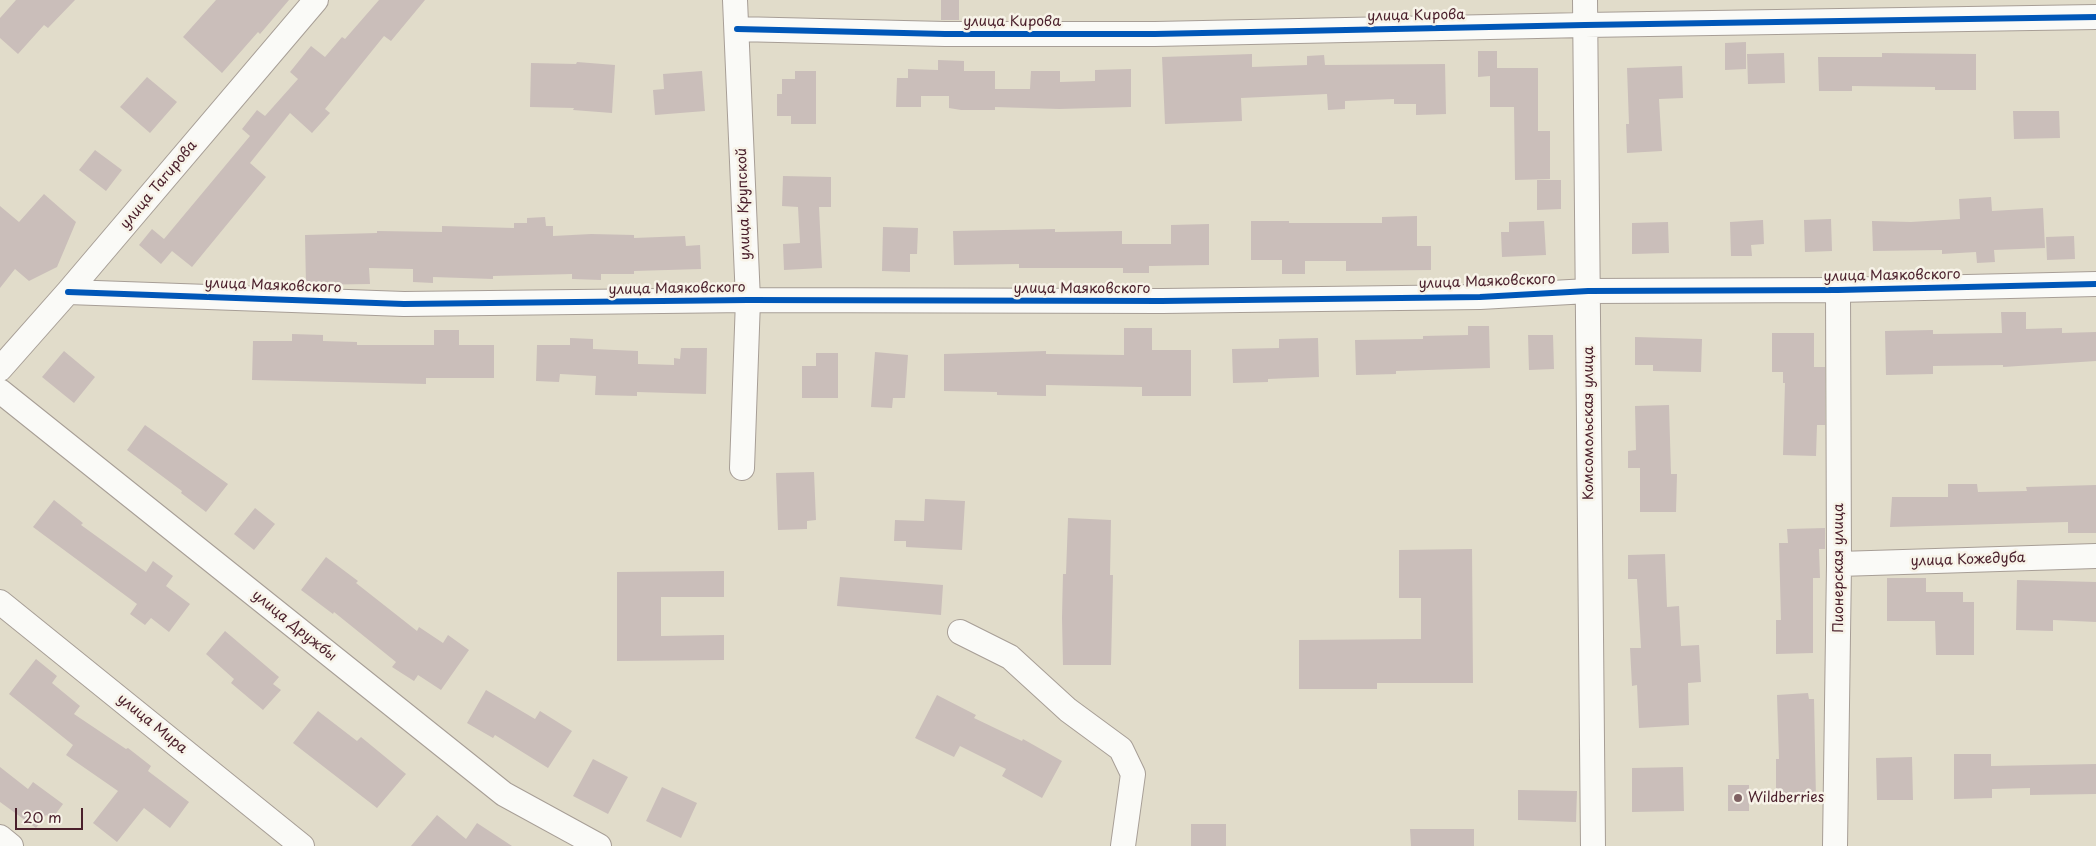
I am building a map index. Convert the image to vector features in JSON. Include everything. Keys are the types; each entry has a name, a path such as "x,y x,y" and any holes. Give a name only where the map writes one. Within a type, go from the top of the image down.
{"street":[{"name":"улица Тагирова","path":"0,368 68,292 316,0"},
{"name":"улица Крупской","path":"735,0 748,300 742,468"},
{"name":"Комсомольская улица","path":"1585,0 1593,846"},
{"name":"улица Кирова","path":"737,29 944,34 1155,34 2095,15"},
{"name":"улица Маяковского","path":"68,292 404,304 748,300 1162,301 1480,297 1588,291 1838,290 2096,284"},
{"name":"Пионерская улица","path":"1835,846 1839,564 1838,290"},
{"name":"улица Дружбы","path":"0,391 504,794 599,846"},
{"name":"улица Кожедуба","path":"1839,564 2096,556"},
{"name":"улица Мира","path":"0,602 302,846"},
{"path":"960,632 1010,657 1068,710 1121,749 1133,774 1123,846"},
{"path":"0,837 11,846"}],"building":[{"path":"16,0 75,0 48,28 44,25 18,54 0,38 0,18"},
{"path":"216,0 289,0 260,34 258,32 222,73 183,37"},
{"path":"379,0 425,0 391,41 384,36 325,109 330,113 312,133 290,113 250,163 266,177 192,267 172,251 161,264 139,245 152,229 164,239 250,136 242,129 257,110 265,116 298,79 290,72 311,46 325,57 342,37 345,39"},
{"path":"941,0 959,0 959,20 941,20"},
{"path":"1746,42 1746,69 1725,70 1725,43"},
{"path":"1478,51 1497,51 1497,68 1538,68 1538,131 1550,131 1550,179 1515,180 1514,107 1490,107 1490,76 1478,77"},
{"path":"1784,53 1785,83 1748,84 1747,54"},
{"path":"1882,53 1976,54 1976,90 1935,90 1935,87 1852,86 1852,91 1819,91 1818,57 1882,57"},
{"path":"1252,54 1252,67 1307,65 1307,56 1324,55 1325,65 1445,64 1446,114 1416,115 1416,104 1394,104 1394,99 1345,101 1345,109 1328,110 1327,94 1241,98 1242,121 1165,124 1162,57"},
{"path":"938,60 964,61 964,71 995,71 995,89 1030,89 1031,71 1060,71 1060,82 1095,81 1095,70 1131,69 1131,107 1059,109 995,107 995,110 961,110 949,108 949,96 921,96 921,107 896,107 897,78 908,78 908,69 938,70"},
{"path":"577,62 615,65 612,113 573,110 574,108 530,107 531,63 576,64"},
{"path":"1682,66 1683,98 1659,99 1662,151 1627,153 1626,124 1629,124 1627,68"},
{"path":"702,71 705,111 655,115 653,90 664,89 663,74"},
{"path":"795,71 816,71 816,124 791,124 791,116 777,116 777,94 782,94 782,79 795,79"},
{"path":"147,77 177,102 150,133 120,107"},
{"path":"2013,111 2059,111 2060,138 2014,139"},
{"path":"95,150 122,170 106,191 79,170"},
{"path":"783,176 831,177 831,207 819,207 822,268 784,270 783,244 800,243 798,207 782,206"},
{"path":"1537,180 1561,180 1561,209 1537,210"},
{"path":"44,194 76,222 57,267 29,281 15,269 0,288 0,206 19,222"},
{"path":"1991,197 1992,211 2043,208 2045,248 1994,250 1995,262 1977,263 1976,252 1942,254 1942,250 1873,251 1872,221 1911,222 1960,219 1959,199"},
{"path":"1417,216 1417,246 1431,246 1431,270 1346,271 1346,261 1305,261 1305,274 1282,274 1282,260 1251,260 1251,221 1382,223 1382,217"},
{"path":"545,217 546,226 553,226 553,236 591,234 634,235 634,238 685,236 686,246 700,245 701,269 634,271 634,274 601,274 601,280 572,279 572,274 493,276 493,279 433,277 433,283 413,282 413,269 369,268 370,284 306,285 305,235 377,233 377,231 442,232 442,226 514,228 514,223 527,223 527,218"},
{"path":"1831,219 1832,251 1805,252 1804,220"},
{"path":"1763,220 1764,244 1751,245 1752,256 1731,256 1730,222"},
{"path":"1544,221 1546,255 1502,257 1501,232 1509,232 1509,222"},
{"path":"1668,222 1669,253 1632,254 1632,223"},
{"path":"1209,224 1209,265 1149,266 1149,273 1123,273 1123,268 1019,268 1019,264 954,265 953,231 1055,229 1055,232 1122,231 1122,244 1171,244 1171,225"},
{"path":"883,227 918,228 917,254 910,254 910,272 882,271"},
{"path":"2074,236 2075,259 2047,260 2046,237"},
{"path":"2001,312 2026,312 2026,329 2062,328 2062,333 2096,332 2096,361 2003,367 2003,365 1933,366 1933,374 1886,375 1885,331 1933,330 1933,334 2002,333"},
{"path":"1468,326 1489,326 1490,368 1396,371 1396,374 1356,375 1355,340 1423,339 1423,336 1468,335"},
{"path":"1124,328 1152,328 1152,350 1191,350 1191,396 1142,396 1142,387 1046,385 1046,396 997,395 997,392 944,391 944,354 1046,351 1046,354 1124,355"},
{"path":"434,330 459,330 459,345 494,345 494,378 426,378 426,384 252,380 253,341 292,341 292,334 323,335 323,341 357,342 357,345 434,345"},
{"path":"1772,333 1814,333 1814,367 1825,367 1825,425 1817,425 1816,456 1783,455 1785,383 1783,383 1783,372 1772,372"},
{"path":"1528,335 1553,335 1554,369 1529,370"},
{"path":"1635,337 1702,339 1701,372 1653,371 1653,365 1635,365"},
{"path":"570,338 593,339 593,349 638,351 638,364 674,365 674,358 680,359 681,348 707,348 706,394 637,392 637,396 595,395 596,376 560,374 559,382 536,381 537,345 570,345"},
{"path":"1318,338 1319,377 1268,379 1268,382 1233,383 1232,349 1279,348 1279,339"},
{"path":"64,351 95,377 74,403 42,377"},
{"path":"875,352 908,355 905,398 893,398 892,408 871,407"},
{"path":"816,353 838,353 838,398 802,398 802,366 816,366"},
{"path":"1669,405 1671,474 1677,474 1676,512 1640,512 1640,468 1628,468 1628,451 1636,450 1635,406"},
{"path":"145,425 228,484 206,512 181,493 182,491 127,450"},
{"path":"814,472 816,520 807,521 807,529 778,530 776,473"},
{"path":"1948,484 1977,484 1978,492 2027,491 2026,487 2096,485 2096,533 2068,533 2068,522 1890,527 1892,497 1948,497"},
{"path":"925,499 965,501 962,550 906,547 906,541 894,541 895,520 924,521"},
{"path":"54,500 83,523 81,525 146,572 153,561 173,576 166,586 190,604 169,632 151,618 145,625 130,614 137,604 33,527"},
{"path":"255,508 275,524 254,550 234,534"},
{"path":"1068,518 1111,520 1110,575 1113,575 1111,665 1063,665 1063,574 1066,574"},
{"path":"1825,528 1825,549 1819,549 1820,578 1813,578 1813,653 1776,654 1776,620 1781,620 1779,543 1788,543 1787,529"},
{"path":"1472,549 1473,683 1377,683 1377,689 1299,689 1299,640 1421,639 1421,598 1399,598 1399,550"},
{"path":"1665,554 1667,607 1679,606 1681,646 1699,645 1701,682 1688,683 1689,725 1639,728 1637,685 1632,686 1630,648 1641,648 1637,579 1628,579 1628,555"},
{"path":"326,557 358,581 356,583 417,631 419,627 443,643 448,635 469,650 441,690 418,675 414,681 392,667 396,662 334,612 333,614 301,590"},
{"path":"724,571 724,597 661,597 661,636 724,635 724,660 617,661 617,572"},
{"path":"840,577 943,585 941,615 837,606"},
{"path":"1887,578 1926,578 1926,592 1963,592 1963,602 1974,602 1974,655 1936,655 1935,621 1887,621"},
{"path":"2017,580 2096,582 2096,622 2053,620 2053,631 2016,630"},
{"path":"225,631 279,677 273,684 281,690 263,710 231,683 234,679 206,654"},
{"path":"36,659 57,676 52,683 80,706 74,714 126,749 128,748 151,766 148,771 189,802 170,828 144,808 117,842 93,823 118,791 66,755 73,745 9,694"},
{"path":"486,690 535,719 540,711 572,731 548,768 495,735 493,738 467,723"},
{"path":"1808,693 1809,699 1814,699 1816,799 1776,800 1776,759 1779,759 1777,695"},
{"path":"937,695 976,715 974,718 1022,741 1023,739 1062,761 1042,798 1002,776 1006,769 960,746 954,757 915,738"},
{"path":"318,711 357,741 361,737 406,774 377,808 293,743"},
{"path":"1954,754 1991,754 1991,766 2096,764 2096,794 2030,795 2030,788 1992,789 1992,798 1954,799"},
{"path":"1912,757 1913,800 1877,800 1876,758"},
{"path":"593,759 628,777 608,814 573,796"},
{"path":"0,767 28,789 33,782 63,804 52,819 46,815 36,828 0,802"},
{"path":"1683,767 1684,811 1632,812 1632,768"},
{"path":"1728,785 1749,785 1749,811 1728,811"},
{"path":"662,787 697,803 681,838 646,821"},
{"path":"1518,790 1577,791 1576,822 1518,820"},
{"path":"437,815 466,839 477,823 512,846 411,846"},
{"path":"1191,824 1226,824 1226,846 1191,846"},
{"path":"1410,829 1474,829 1474,846 1411,846"}],"cycle path":[{"path":"737,29 945,34 1155,34 2096,17"},
{"path":"68,292 404,304 748,300 1162,301 1480,297 1588,291 1838,290 2096,284"}],"place":[{"name":"Wildberries","path":"1738,798"}]}
